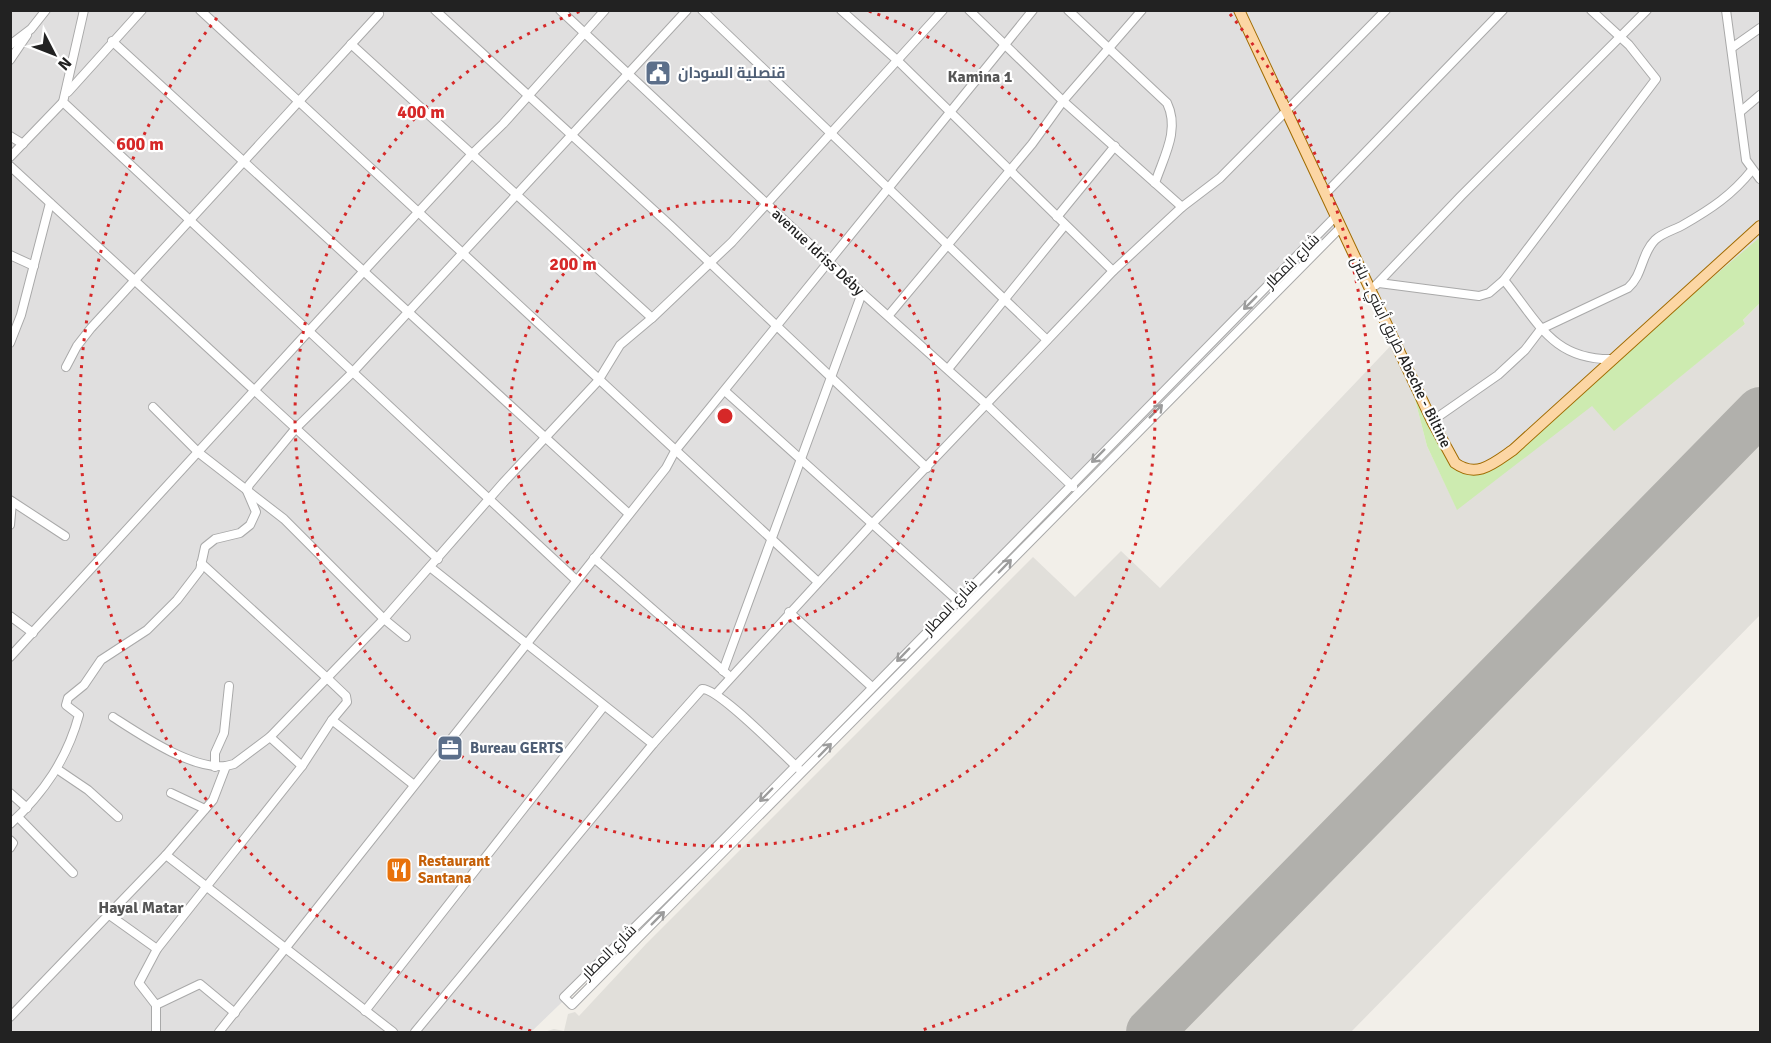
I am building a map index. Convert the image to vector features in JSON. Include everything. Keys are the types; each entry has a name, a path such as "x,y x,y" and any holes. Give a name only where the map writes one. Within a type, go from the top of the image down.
{"main road":[{"name":"طريق أبشي - بلتن Abeche - Biltine","path":"1239,10 1341,227 1375,286 1432,421 1457,465 1472,471 1481,470 1512,450 1761,226"}],"street":[{"path":"10,60 46,10"},
{"path":"10,158 63,102 67,93 84,10"},
{"path":"67,93 142,10"},
{"path":"200,10 419,211 598,381 818,582"},
{"path":"435,10 711,263 927,468"},
{"name":"avenue Idriss Déby","path":"560,10 862,292 986,404 1071,484 1076,493"},
{"path":"10,657 419,211 529,96 604,10"},
{"path":"247,491 257,473 296,428 352,373 687,10"},
{"path":"702,10 1047,340"},
{"path":"841,10 898,62 1113,271"},
{"path":"113,717 156,744 215,767 234,764 270,737 384,619 598,381 616,349 711,263 898,62 942,10"},
{"path":"969,10 1063,100 1182,207"},
{"path":"219,1032 629,514 675,452 726,392 829,260 951,114 1033,10"},
{"path":"1068,10 1167,103 1173,114 1174,129 1155,183"},
{"path":"889,315 1009,170 1063,100 1142,10"},
{"path":"716,694 789,612 1113,271 1182,207 1220,178 1386,10"},
{"path":"1326,193 1503,10"},
{"path":"1375,286 1479,296 1489,293 1504,280 1656,80 1619,36 1591,10"},
{"path":"1375,286 1647,10"},
{"path":"1726,10 1733,47 1746,160 1761,179"},
{"path":"66,367 77,346 378,12"},
{"path":"1733,47 1761,28"},
{"path":"10,45 31,29"},
{"path":"112,41 629,514"},
{"path":"351,44 652,318"},
{"path":"1740,111 1761,95"},
{"path":"63,102 576,580"},
{"path":"10,136 23,144"},
{"path":"1057,217 1115,146"},
{"path":"10,166 438,559"},
{"path":"1432,421 1498,375 1525,350 1541,329 1628,288 1635,282 1643,260 1658,237 1718,205 1736,190 1752,170"},
{"path":"10,344 34,266 50,203"},
{"name":"شارع المطار","path":"1336,216 1216,337 1130,431 1076,493 803,773 572,1005 564,997 1071,484 1130,431 1224,344 1341,227"},
{"path":"948,369 1065,225"},
{"path":"10,255 34,266"},
{"path":"1504,280 1541,329 1556,343 1581,357 1614,359"},
{"path":"723,671 862,292"},
{"path":"1216,337 1224,344"},
{"path":"726,392 957,600"},
{"path":"153,407 199,453 284,519 384,619 406,637"},
{"path":"10,824 45,789 68,748 79,715 66,705 68,698 84,685 101,660 162,617 193,581 205,547 215,539 240,533 250,525 256,512 247,491"},
{"path":"10,525 11,501"},
{"path":"11,501 65,536"},
{"path":"594,558 731,678"},
{"path":"156,1032 156,1005 140,983 156,949 209,886 302,766 346,702 346,696 201,563"},
{"path":"430,567 653,744"},
{"path":"789,612 872,687"},
{"path":"10,616 33,633"},
{"path":"215,767 215,753 224,733 229,686"},
{"path":"415,1032 695,694 706,689 716,694 803,773"},
{"path":"365,1011 604,706"},
{"path":"332,720 414,785"},
{"path":"270,737 302,766"},
{"path":"10,1017 166,855 213,800 226,766"},
{"path":"57,768 118,817"},
{"path":"10,793 27,808"},
{"path":"171,793 205,809"},
{"path":"18,817 73,873"},
{"path":"10,840 13,843 10,848"},
{"path":"166,855 209,886 285,949 393,1032"},
{"path":"108,914 156,949"},
{"path":"156,1005 200,984 235,1013"}],"shaded area":[{"path":"10,11 1760,11 1760,237 1493,464 1467,470 1456,461 1399,337 1342,226 756,800 585,980 531,1032 11,1032"},
{"path":"1760,303 1760,615 1351,1032 544,1032 554,1029 564,1031 568,1014 575,1012 579,1016 646,944 1033,557 1075,597 1121,551 1160,588 1399,337 1427,446 1457,509 1592,405 1614,430 1745,324 1743,320"}],"green space":[{"path":"1760,237 1760,303 1743,320 1745,324 1614,431 1592,406 1457,510 1427,446 1399,337 1456,461 1467,470 1493,464"}],"runway":[{"path":"1150,1032 1760,411"}],"place":[{"name":"قنصلية السودان","path":"658,73"},
{"name":"Bureau GERTS","path":"450,748"},
{"name":"Restaurant Santana","path":"399,870"}],"district":[{"name":"Kamina 1","path":"980,77"},
{"name":"Hayal Matar","path":"141,908"}]}
